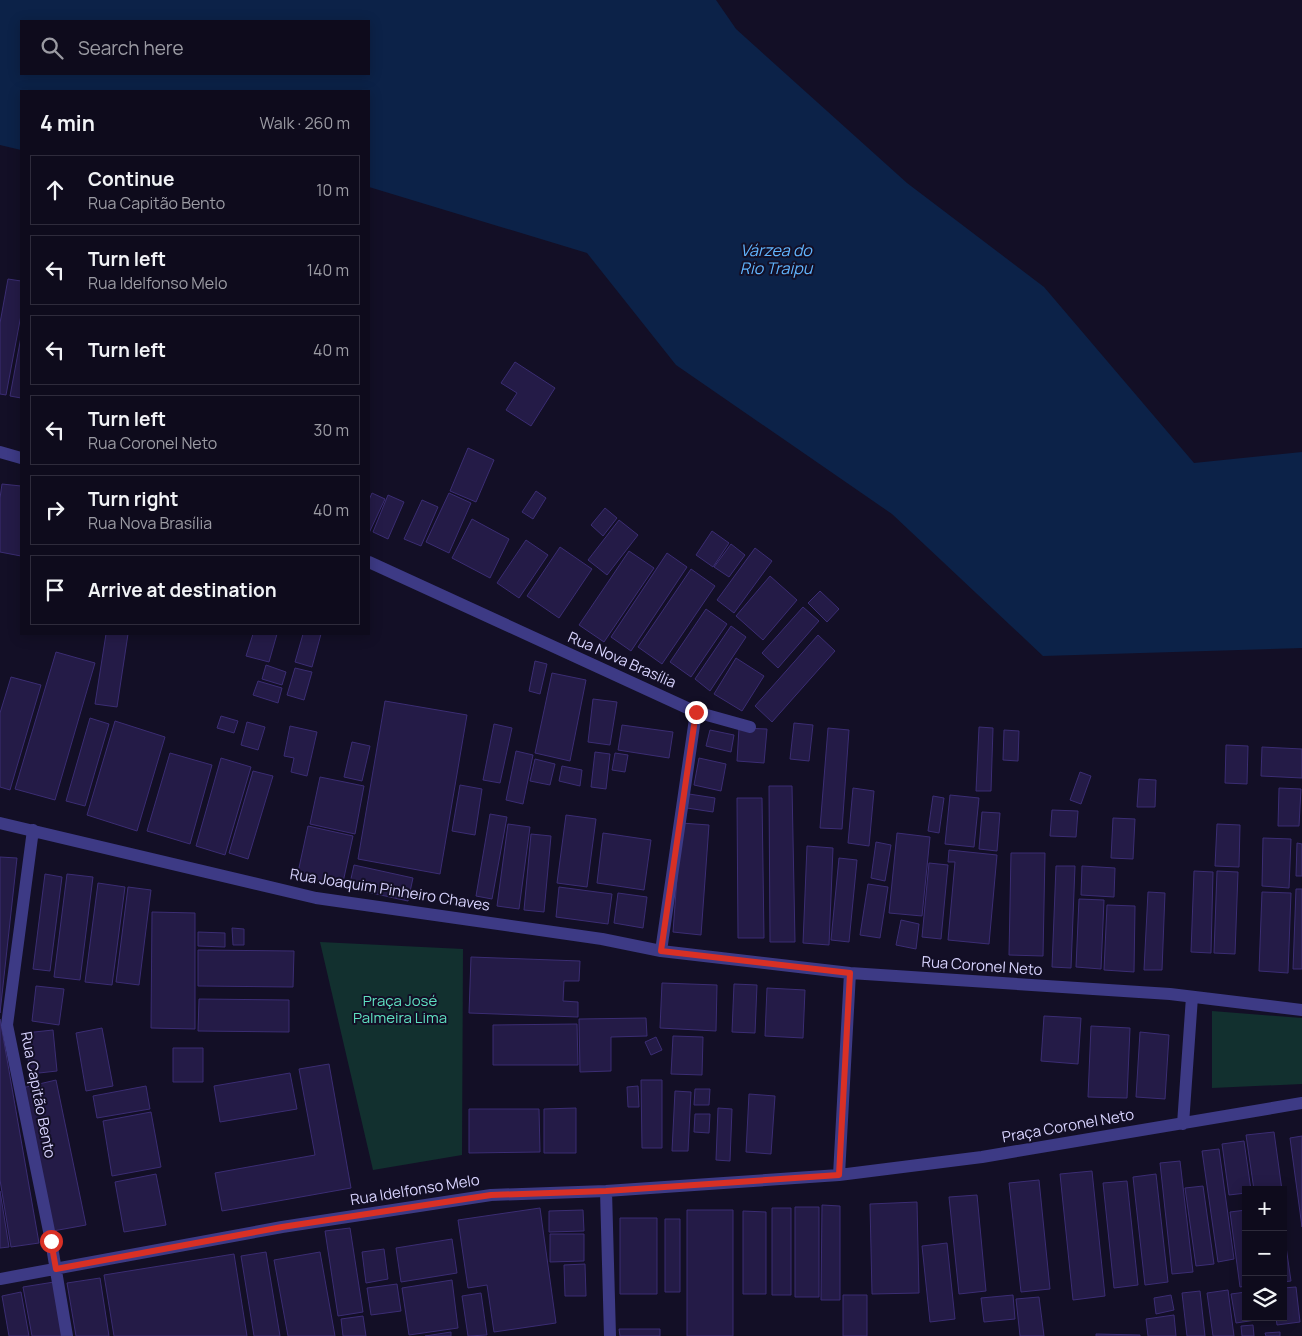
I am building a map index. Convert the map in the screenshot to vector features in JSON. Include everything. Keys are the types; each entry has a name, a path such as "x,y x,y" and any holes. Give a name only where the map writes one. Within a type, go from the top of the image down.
{"street":[{"path":"0,452 20,458"},
{"name":"Rua Nova Brasília","path":"370,562 696,712 750,727"},
{"path":"661,951 696,712"},
{"name":"Rua Joaquim Pinheiro Chaves","path":"0,823 316,898 602,940 661,951"},
{"name":"Rua Capitão Bento","path":"33,830 7,1025 56,1269 67,1336"},
{"name":"Rua Coronel Neto","path":"661,951 850,973 1192,997 1302,1010"},
{"path":"839,1175 850,973"},
{"path":"1183,1124 1192,997"},
{"name":"Praça Coronel Neto","path":"839,1175 982,1157 1302,1103"},
{"name":"Rua Idelfonso Melo","path":"0,1279 282,1227 491,1195 606,1191 839,1175"},
{"path":"606,1191 610,1336"}],"green space":[{"name":"Praça José Palmeira Lima","path":"320,942 463,949 462,1155 373,1170"},
{"path":"1212,1011 1302,1018 1302,1084 1212,1088"}],"water":[{"name":"Várzea do Rio Traipu","path":"0,0 716,0 736,29 907,183 1044,287 1194,463 1302,452 1302,648 1043,656 892,514 676,365 587,253 370,187 370,90 20,90 20,150 0,145"}],"building":[{"path":"8,279 20,281 20,320 6,395 0,394 0,323"},
{"path":"20,342 20,398 10,396"},
{"path":"515,362 555,388 531,426 506,410 517,393 501,383"},
{"path":"468,448 494,460 476,502 450,491"},
{"path":"2,484 20,486 20,556 0,552 0,498"},
{"path":"536,491 546,498 533,519 522,512"},
{"path":"372,493 385,499 370,531 370,498"},
{"path":"449,493 471,503 449,553 426,542"},
{"path":"388,495 404,502 388,539 373,532"},
{"path":"422,500 438,507 421,546 404,539"},
{"path":"605,508 617,518 603,536 591,525"},
{"path":"472,519 509,539 490,578 452,558"},
{"path":"619,520 638,535 607,575 588,560"},
{"path":"712,531 729,543 713,567 696,555"},
{"path":"526,540 548,555 519,598 497,583"},
{"path":"731,544 745,555 729,577 714,567"},
{"path":"560,547 592,569 559,618 527,596"},
{"path":"755,548 772,561 734,613 717,600"},
{"path":"629,551 654,568 604,642 579,625"},
{"path":"667,553 687,567 631,651 611,637"},
{"path":"691,569 715,586 662,664 638,647"},
{"path":"770,576 797,600 763,640 736,616"},
{"path":"820,591 839,609 827,622 808,603"},
{"path":"803,607 819,621 778,668 762,653"},
{"path":"706,609 727,624 691,677 670,662"},
{"path":"731,626 746,637 710,691 695,679"},
{"path":"106,635 128,635 117,707 95,704"},
{"path":"253,635 277,635 269,662 246,656"},
{"path":"303,635 321,635 312,667 295,662"},
{"path":"818,635 835,651 772,722 755,706"},
{"path":"56,652 95,663 55,800 15,789"},
{"path":"736,658 764,676 742,711 714,694"},
{"path":"535,661 547,664 540,694 529,691"},
{"path":"266,665 286,672 282,685 262,679"},
{"path":"295,668 312,672 304,700 287,695"},
{"path":"552,673 586,680 570,761 535,753"},
{"path":"11,677 41,685 10,790 0,787 0,713"},
{"path":"258,681 282,688 278,703 253,695"},
{"path":"593,699 617,702 610,745 588,742"},
{"path":"385,701 467,715 440,874 358,859"},
{"path":"221,716 238,721 234,733 217,728"},
{"path":"90,718 109,724 85,806 66,801"},
{"path":"115,721 165,737 137,831 87,815"},
{"path":"247,722 265,727 258,750 241,745"},
{"path":"794,723 813,725 809,761 790,759"},
{"path":"494,724 512,728 500,783 483,780"},
{"path":"622,725 673,732 669,758 618,750"},
{"path":"290,726 317,732 307,776 291,772 294,758 284,756"},
{"path":"979,727 993,728 991,791 976,791"},
{"path":"739,728 767,729 764,763 737,761"},
{"path":"828,728 849,730 842,829 820,828"},
{"path":"710,730 734,735 731,752 706,746"},
{"path":"1004,730 1019,731 1018,761 1003,760"},
{"path":"352,742 370,746 362,781 344,777"},
{"path":"1226,745 1248,746 1247,784 1225,783"},
{"path":"1262,747 1302,749 1302,778 1261,776"},
{"path":"516,751 533,755 523,804 506,800"},
{"path":"595,752 610,754 606,789 591,787"},
{"path":"170,753 212,765 190,844 147,831"},
{"path":"615,753 628,755 625,772 612,770"},
{"path":"221,758 251,767 225,855 196,846"},
{"path":"699,758 726,764 721,791 694,785"},
{"path":"535,759 555,764 550,785 530,781"},
{"path":"562,766 582,770 580,786 559,781"},
{"path":"253,771 273,776 248,859 229,853"},
{"path":"1080,772 1091,776 1081,804 1070,800"},
{"path":"320,777 364,786 355,834 310,824"},
{"path":"1139,779 1156,780 1155,807 1137,807"},
{"path":"460,785 482,789 475,835 452,831"},
{"path":"769,786 792,786 795,942 770,942"},
{"path":"853,788 874,791 869,846 848,843"},
{"path":"1279,788 1301,789 1299,826 1278,826"},
{"path":"689,794 715,798 713,812 687,808"},
{"path":"950,795 979,798 974,847 945,844"},
{"path":"933,796 944,798 939,833 928,831"},
{"path":"737,798 762,798 764,938 738,938"},
{"path":"1052,810 1078,811 1076,837 1050,836"},
{"path":"982,812 1000,813 997,851 979,849"},
{"path":"490,814 507,817 492,899 476,896"},
{"path":"566,815 596,819 587,887 557,883"},
{"path":"1113,818 1135,819 1133,859 1111,858"},
{"path":"681,823 709,825 701,935 673,932"},
{"path":"508,824 530,827 519,909 497,906"},
{"path":"1217,824 1240,825 1239,867 1215,866"},
{"path":"308,826 353,836 342,887 297,877"},
{"path":"603,833 651,840 644,890 597,883"},
{"path":"897,833 930,837 922,916 889,913"},
{"path":"531,834 551,836 544,912 524,910"},
{"path":"1263,838 1291,839 1289,888 1262,886"},
{"path":"876,842 891,845 885,881 871,878"},
{"path":"1297,843 1302,844 1302,876 1296,876"},
{"path":"807,846 833,848 829,945 803,943"},
{"path":"949,850 997,855 989,944 948,940 955,862 948,862"},
{"path":"1011,853 1045,853 1043,956 1009,955"},
{"path":"0,857 17,858 0,1013"},
{"path":"839,858 857,860 849,942 831,940"},
{"path":"929,863 948,865 941,939 922,937"},
{"path":"354,865 413,878 408,901 349,888"},
{"path":"1056,866 1075,866 1071,968 1052,967"},
{"path":"1082,866 1115,868 1114,897 1081,895"},
{"path":"1194,871 1213,872 1211,953 1191,952"},
{"path":"1217,871 1238,872 1235,954 1214,953"},
{"path":"45,874 62,877 50,971 33,969"},
{"path":"67,874 93,877 80,980 54,977"},
{"path":"98,883 125,887 112,985 85,982"},
{"path":"868,884 888,887 880,938 860,935"},
{"path":"128,887 151,890 139,985 116,982"},
{"path":"559,887 612,894 608,924 556,917"},
{"path":"1296,889 1302,889 1302,969 1293,969"},
{"path":"1148,892 1165,893 1162,970 1144,970"},
{"path":"1262,892 1291,893 1288,973 1259,971"},
{"path":"618,893 647,897 643,928 614,923"},
{"path":"1079,899 1104,900 1101,969 1076,967"},
{"path":"1107,905 1135,906 1134,972 1104,970"},
{"path":"152,912 195,913 195,1029 151,1028"},
{"path":"901,920 919,924 916,949 896,945"},
{"path":"232,928 244,929 244,945 233,945"},
{"path":"198,932 225,933 225,947 198,946"},
{"path":"198,950 294,951 293,987 198,986"},
{"path":"471,957 580,961 579,981 564,981 563,1001 578,1002 578,1017 469,1013"},
{"path":"662,983 717,985 716,1031 660,1028"},
{"path":"734,984 757,985 755,1033 732,1032"},
{"path":"36,986 64,989 59,1025 32,1021"},
{"path":"767,988 805,990 803,1038 765,1036"},
{"path":"199,999 289,1000 289,1032 198,1031"},
{"path":"1044,1016 1081,1018 1078,1064 1041,1061"},
{"path":"646,1018 647,1036 611,1037 611,1071 580,1072 579,1019"},
{"path":"0,1019 39,1243 11,1247 0,1180"},
{"path":"577,1024 578,1065 493,1065 493,1025"},
{"path":"1091,1026 1130,1028 1127,1098 1088,1097"},
{"path":"102,1028 113,1086 86,1091 76,1033"},
{"path":"53,1030 57,1071 30,1074 25,1033"},
{"path":"1140,1032 1169,1035 1165,1099 1136,1097"},
{"path":"673,1036 703,1037 702,1075 671,1074"},
{"path":"656,1037 662,1050 651,1055 645,1042"},
{"path":"173,1048 203,1048 203,1082 173,1082"},
{"path":"329,1064 351,1188 222,1211 215,1173 315,1155 299,1069"},
{"path":"290,1073 297,1109 220,1122 214,1086"},
{"path":"56,1080 86,1225 53,1231 22,1088"},
{"path":"641,1080 662,1080 662,1148 642,1148"},
{"path":"146,1086 150,1109 97,1118 93,1096"},
{"path":"638,1086 639,1107 628,1107 627,1087"},
{"path":"695,1089 710,1089 709,1105 694,1105"},
{"path":"675,1091 691,1092 688,1151 672,1151"},
{"path":"749,1094 775,1096 771,1154 746,1152"},
{"path":"576,1108 576,1153 544,1153 544,1109"},
{"path":"718,1108 732,1109 730,1161 716,1160"},
{"path":"469,1109 539,1109 540,1152 469,1153"},
{"path":"151,1112 161,1167 112,1176 103,1121"},
{"path":"695,1114 710,1114 709,1133 694,1132"},
{"path":"1274,1132 1281,1186 1253,1186 1246,1135"},
{"path":"1302,1136 1302,1227 1290,1138"},
{"path":"1244,1141 1250,1186 1242,1186 1242,1193 1229,1195 1222,1144"},
{"path":"1219,1149 1234,1259 1218,1262 1202,1151"},
{"path":"1180,1161 1193,1272 1172,1274 1160,1163"},
{"path":"1092,1171 1105,1296 1073,1300 1060,1174"},
{"path":"156,1174 166,1225 124,1232 115,1182"},
{"path":"1156,1174 1168,1282 1145,1285 1133,1177"},
{"path":"1039,1180 1050,1289 1021,1292 1009,1183"},
{"path":"1127,1181 1138,1285 1114,1288 1103,1183"},
{"path":"1203,1186 1214,1264 1196,1266 1185,1188"},
{"path":"0,1191 9,1247 0,1248"},
{"path":"977,1195 986,1291 959,1294 949,1197"},
{"path":"917,1202 919,1293 872,1294 870,1204"},
{"path":"822,1205 840,1206 840,1300 821,1300"},
{"path":"795,1207 819,1207 819,1297 795,1297"},
{"path":"540,1208 556,1323 494,1332 487,1285 468,1288 458,1220"},
{"path":"772,1208 791,1208 791,1295 772,1295"},
{"path":"583,1210 584,1231 549,1232 549,1211"},
{"path":"687,1210 733,1210 733,1336 687,1336"},
{"path":"1242,1210 1242,1287 1240,1287 1230,1212"},
{"path":"743,1211 766,1212 766,1294 743,1294"},
{"path":"620,1218 657,1218 657,1294 620,1294"},
{"path":"665,1219 680,1219 680,1292 665,1292"},
{"path":"350,1228 363,1312 338,1316 325,1231"},
{"path":"550,1234 584,1234 584,1261 550,1262"},
{"path":"452,1239 457,1273 401,1282 396,1248"},
{"path":"947,1243 955,1319 930,1322 922,1246"},
{"path":"384,1249 388,1279 366,1283 362,1252"},
{"path":"266,1252 280,1336 254,1336 241,1256"},
{"path":"320,1252 335,1336 288,1336 274,1260"},
{"path":"234,1254 247,1336 114,1336 104,1275"},
{"path":"1287,1254 1291,1281 1287,1282"},
{"path":"585,1264 586,1296 565,1296 564,1265"},
{"path":"100,1278 109,1336 76,1336 67,1283"},
{"path":"452,1280 458,1328 409,1335 402,1288"},
{"path":"54,1282 63,1336 32,1336 23,1287"},
{"path":"397,1284 401,1311 371,1315 367,1288"},
{"path":"1296,1287 1300,1322 1277,1325 1276,1321 1287,1321 1287,1288"},
{"path":"1228,1290 1234,1336 1213,1336 1207,1293"},
{"path":"1200,1291 1205,1336 1187,1336 1182,1293"},
{"path":"21,1292 29,1336 9,1336 2,1296"},
{"path":"481,1293 487,1335 468,1336 462,1296"},
{"path":"1242,1293 1242,1321 1249,1321 1236,1323 1231,1294"},
{"path":"843,1295 867,1295 867,1336 843,1336"},
{"path":"1013,1295 1015,1319 984,1322 981,1298"},
{"path":"1171,1295 1174,1310 1156,1314 1154,1298"},
{"path":"1039,1297 1044,1336 1020,1336 1016,1299"},
{"path":"1174,1315 1176,1336 1148,1336 1146,1319"},
{"path":"363,1316 366,1336 343,1336 341,1319"},
{"path":"1253,1325 1254,1336 1242,1336 1241,1326"},
{"path":"619,1329 660,1329 660,1336 620,1336"},
{"path":"451,1332 451,1336 425,1336"},
{"path":"1280,1332 1280,1336 1266,1336 1265,1333"},
{"path":"1096,1334 1140,1335 1140,1336 1096,1336"}],"route":[{"path":"51,1241 56,1269 282,1227 491,1195 606,1191 839,1175 850,973 661,951 696,712"}]}
